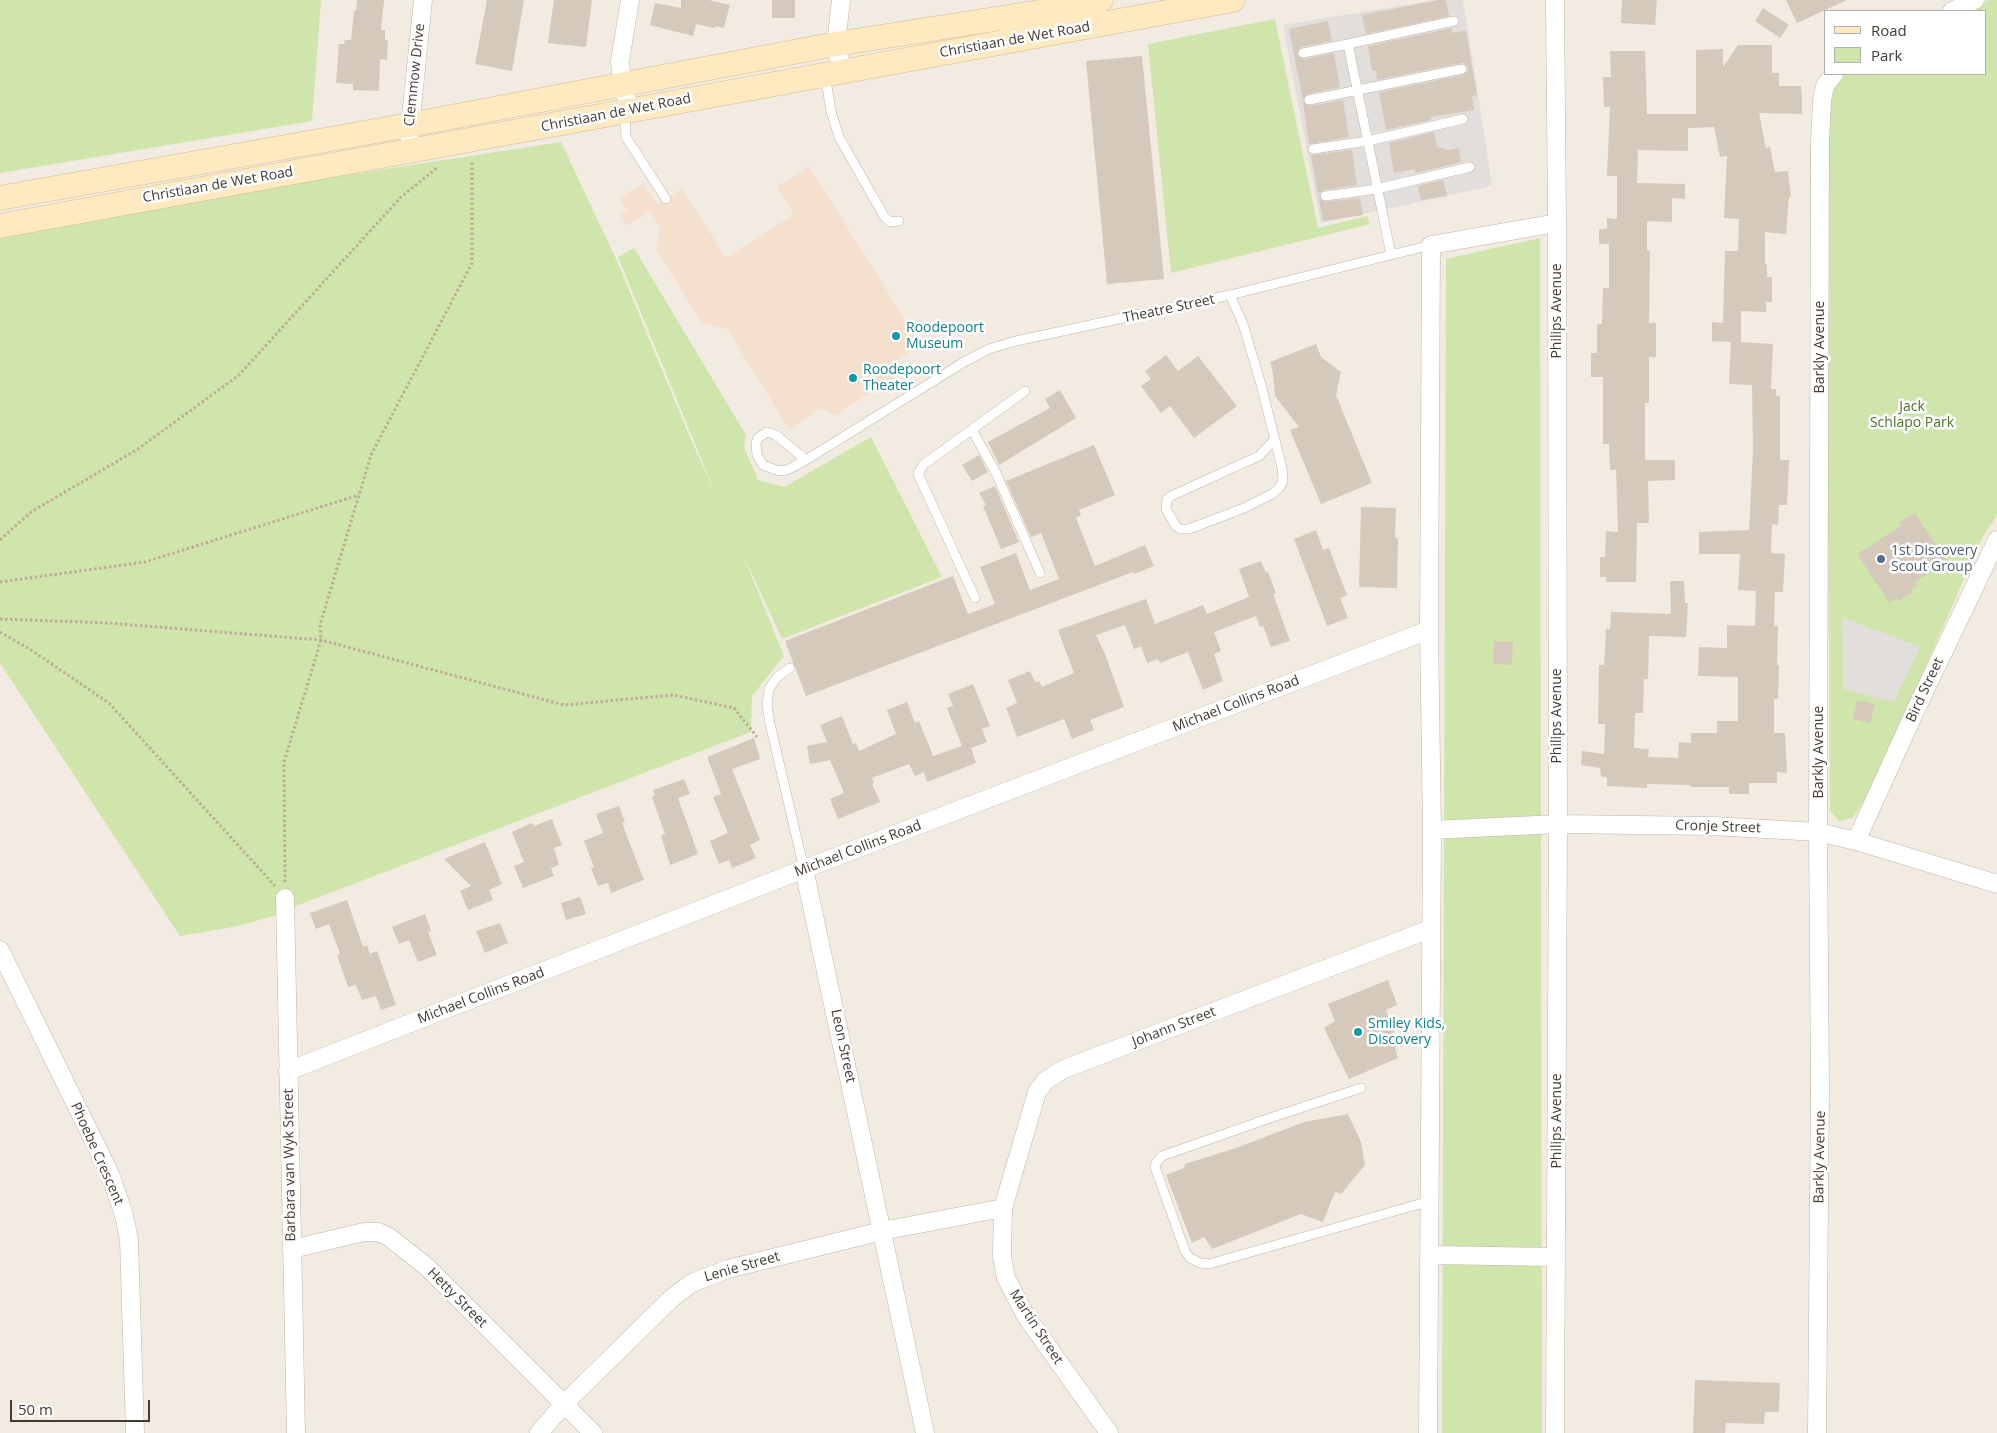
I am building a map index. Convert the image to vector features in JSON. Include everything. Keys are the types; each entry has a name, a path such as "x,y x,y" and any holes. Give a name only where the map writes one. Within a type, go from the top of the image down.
{"main road":[{"name":"Christiaan de Wet Road","path":"0,226 834,72 1101,0"},
{"name":"Christiaan de Wet Road","path":"0,198 409,125 836,44 1053,14 1233,0"}],"street":[{"name":"Clemmow Drive","path":"409,150 409,125 423,0"},
{"path":"627,110 620,61 630,0"},
{"path":"834,72 841,0"},
{"name":"Philips Avenue","path":"1555,0 1558,824 1555,1433"},
{"path":"1954,10 1975,0"},
{"name":"Barkly Avenue","path":"1817,1433 1820,1087 1818,832 1820,142 1822,100 1825,86 1833,75"},
{"name":"Theatre Street","path":"1431,245 1557,223"},
{"path":"1428,1433 1432,830 1429,630 1431,245"},
{"name":"Bird Street","path":"1856,841 1917,707 1997,540"},
{"name":"Michael Collins Road","path":"288,1071 804,869 1429,630"},
{"name":"Cronje Street","path":"1432,830 1558,824 1721,826 1818,832 1856,841 1997,884"},
{"name":"Leon Street","path":"804,869 925,1433"},
{"name":"Barbara van Wyk Street","path":"285,898 296,1433"},
{"name":"Johann Street","path":"1003,1208 1037,1092 1046,1080 1055,1074 1430,929"},
{"name":"Phoebe Crescent","path":"0,950 110,1174 124,1215 128,1240 135,1433"},
{"name":"Lenie Street","path":"539,1433 564,1404 673,1297 692,1283 728,1269 882,1231 1003,1208"},
{"name":"Martin Street","path":"1003,1208 1002,1256 1006,1278 1015,1297 1050,1352 1109,1433"},
{"name":"Hetty Street","path":"292,1249 364,1232 378,1232 389,1237 427,1268 593,1433"},
{"path":"1430,1255 1556,1257"}],"lane":[{"path":"1303,53 1454,21"},
{"path":"1348,44 1391,255"},
{"path":"1308,100 1462,69"},
{"path":"834,72 836,128 884,216 890,222 899,220"},
{"path":"627,110 626,137 666,199"},
{"path":"1313,149 1368,141 1463,119"},
{"path":"1325,196 1377,189 1470,168"},
{"name":"Theatre Street","path":"806,460 776,435 767,432 758,438 756,443 757,455 763,465 783,471 806,460 964,362 989,349 1016,341 1230,295 1431,245"},
{"path":"1230,295 1243,324 1275,439 1283,481 1272,494 1244,508 1189,529 1180,529 1172,522 1166,509 1171,496 1259,456 1275,439"},
{"path":"975,598 918,474 923,464 1025,391"},
{"path":"972,430 996,473 1040,573"},
{"name":"Leon Street","path":"790,668 777,677 769,689 767,705 804,869"},
{"path":"1361,1088 1162,1156 1155,1167 1185,1251 1190,1258 1200,1263 1209,1264 1430,1201"}],"path":[{"path":"285,898 284,762 321,640 320,625 371,455 472,263 472,140"},
{"path":"0,540 31,512 138,449 238,375 401,197 444,163"},
{"path":"0,582 146,562 359,495"},
{"path":"0,618 108,623 321,640 564,706 673,695 734,708 757,737"},
{"path":"0,632 31,650 109,703 285,898"}],"shaded area":[{"path":"1436,0 1463,0 1492,185 1321,223 1283,25"},
{"path":"809,166 921,345 889,364 896,376 836,415 820,408 789,429 727,329 702,323 656,249 660,227 650,210 628,226 620,214 627,210 619,198 644,184 657,204 682,189 726,258 794,215 777,187"},
{"path":"1842,617 1920,647 1894,702 1843,689"}],"green space":[{"path":"0,0 321,0 312,121 0,173"},
{"name":"Jack Schlapo Park","path":"1989,0 1997,0 1997,515 1982,538 1873,787 1853,818 1839,821 1830,811 1826,145 1829,94 1842,75 1987,75 1987,10 1968,10"},
{"path":"1275,19 1318,228 1367,216 1370,224 1171,273 1148,44"},
{"path":"561,142 616,259 692,442 717,497 618,257 634,248 746,435 744,447 758,480 784,487 871,437 942,577 782,639 740,548 784,656 752,696 751,732 301,904 280,914 238,926 180,936 0,663 0,235 28,224"},
{"path":"1540,238 1542,1433 1442,1433 1446,259"}],"building":[{"path":"357,0 384,0 381,30 385,30 385,40 388,40 387,60 380,59 379,91 353,90 353,84 336,83 339,44 344,44 345,40 351,40"},
{"path":"487,0 524,0 512,71 475,64"},
{"path":"554,0 592,0 586,47 548,43"},
{"path":"681,0 709,0 730,5 724,28 696,24 693,36 650,25 655,3 681,8"},
{"path":"772,0 795,0 795,18 772,18"},
{"path":"1446,0 1449,16 1366,34 1362,15"},
{"path":"1622,0 1657,0 1655,25 1621,23"},
{"path":"1786,0 1847,0 1824,10 1797,23"},
{"path":"1763,8 1789,25 1780,38 1755,21"},
{"path":"1328,21 1332,41 1301,47 1297,54 1304,59 1334,53 1340,87 1308,94 1303,100 1289,29"},
{"path":"1452,28 1452,33 1466,30 1477,95 1472,96 1474,110 1431,117 1431,120 1386,130 1379,92 1463,75 1468,71 1468,67 1461,63 1377,80 1376,71 1372,71 1368,46"},
{"path":"1738,45 1772,45 1772,73 1779,73 1779,86 1801,86 1802,96 1802,114 1759,113 1766,148 1770,147 1775,172 1788,171 1791,197 1789,197 1786,234 1765,232 1765,264 1767,265 1767,277 1772,277 1772,302 1766,302 1766,312 1741,311 1741,342 1773,344 1771,389 1776,389 1776,396 1780,396 1780,460 1789,460 1787,505 1779,505 1778,525 1772,524 1771,553 1785,554 1783,592 1775,592 1774,626 1778,626 1777,665 1779,665 1778,699 1774,699 1774,733 1785,733 1787,773 1777,772 1777,783 1749,783 1749,794 1729,794 1729,787 1647,784 1647,788 1607,786 1607,778 1601,776 1600,768 1581,765 1582,751 1604,754 1605,724 1598,724 1599,665 1604,665 1606,629 1610,629 1611,612 1671,614 1670,581 1684,581 1685,603 1688,603 1686,637 1649,636 1648,679 1644,679 1643,713 1635,713 1634,748 1649,749 1648,757 1678,758 1679,742 1691,743 1691,733 1717,733 1717,721 1738,721 1738,677 1698,676 1699,647 1727,648 1727,625 1755,626 1756,591 1738,590 1740,554 1699,554 1699,532 1749,530 1753,450 1752,385 1729,384 1731,342 1712,341 1712,322 1723,323 1725,251 1738,251 1739,219 1724,218 1727,156 1720,157 1714,127 1688,128 1688,151 1638,150 1637,183 1685,184 1685,199 1672,198 1672,222 1647,221 1647,251 1650,251 1649,323 1656,323 1656,357 1649,357 1649,403 1645,403 1645,460 1675,460 1675,480 1648,481 1649,523 1637,523 1636,582 1606,582 1606,577 1600,577 1600,557 1605,557 1606,531 1618,532 1616,470 1610,470 1609,444 1603,444 1603,377 1591,377 1591,353 1597,353 1597,324 1602,324 1603,288 1609,288 1609,244 1599,244 1599,229 1607,229 1607,218 1617,219 1617,176 1607,176 1610,107 1604,107 1603,77 1611,77 1610,51 1645,51 1647,114 1696,114 1696,50 1723,49 1723,67"},
{"path":"1142,56 1164,279 1107,284 1086,61"},
{"path":"1343,100 1349,137 1309,144 1303,102 1310,106"},
{"path":"1434,132 1437,147 1449,150 1459,148 1461,162 1416,173 1414,169 1394,173 1389,143"},
{"path":"1352,150 1357,185 1324,190 1319,193 1319,197 1325,202 1360,198 1363,215 1323,221 1311,155"},
{"path":"1443,180 1447,196 1421,200 1418,186"},
{"path":"1316,344 1321,357 1341,372 1336,395 1372,483 1321,504 1290,430 1299,427 1275,396 1270,362"},
{"path":"1166,355 1178,371 1198,356 1237,406 1194,438 1170,406 1161,413 1141,386 1151,379 1145,371"},
{"path":"1060,390 1076,418 999,465 988,442 1050,408 1045,399"},
{"path":"1094,445 1115,495 1079,510 1081,515 1076,518 1095,566 1145,545 1154,566 1134,574 1133,572 806,696 785,641 953,576 968,614 995,604 980,567 1016,553 1030,590 1059,579 1041,533 1031,537 1006,481"},
{"path":"979,455 988,472 972,481 962,465"},
{"path":"995,486 1019,542 1001,549 983,506 986,505 979,493"},
{"path":"1361,507 1396,508 1395,538 1398,538 1397,588 1359,587"},
{"name":"1st Discovery Scout Group","path":"1915,513 1947,561 1915,582 1917,585 1911,589 1912,592 1898,601 1897,598 1890,603 1857,554 1901,526 1899,523"},
{"path":"1316,530 1323,550 1329,548 1347,595 1340,598 1348,618 1327,626 1294,539"},
{"path":"1261,561 1266,573 1268,572 1276,593 1273,594 1290,641 1271,647 1263,626 1260,627 1256,616 1214,632 1221,651 1214,654 1223,681 1203,690 1188,652 1160,663 1158,659 1147,663 1141,646 1134,649 1125,625 1096,635 1105,654 1124,707 1090,720 1094,730 1072,739 1064,719 1017,737 1006,708 1017,703 1008,680 1030,671 1035,682 1039,681 1042,687 1074,673 1058,630 1146,599 1155,624 1203,605 1207,614 1249,597 1239,569"},
{"path":"1494,641 1513,642 1512,665 1493,664"},
{"path":"973,684 990,726 982,729 987,742 971,748 976,763 927,782 924,772 915,776 909,764 872,778 874,783 872,784 880,802 838,819 830,799 844,793 830,760 810,764 807,746 827,742 820,725 842,716 853,744 856,743 859,751 896,734 887,710 907,702 915,723 919,721 933,756 962,746 947,708 953,706 948,694"},
{"path":"1857,700 1875,704 1870,723 1853,719"},
{"path":"754,738 760,759 732,769 760,840 750,845 756,858 732,868 729,860 719,864 710,841 728,833 713,797 721,794 707,757"},
{"path":"684,779 690,794 678,798 698,854 670,865 661,835 665,834 652,797 655,795 653,790"},
{"path":"619,806 625,822 622,823 644,880 611,893 608,883 598,886 591,868 594,867 584,841 603,833 596,814"},
{"path":"552,819 562,845 554,848 559,865 551,868 554,876 523,888 514,866 524,862 512,832 532,823 534,826"},
{"path":"485,842 502,884 489,890 493,900 468,910 460,891 471,886 444,859"},
{"path":"580,897 586,914 566,920 561,903"},
{"path":"347,900 363,947 367,945 370,954 377,951 396,1005 381,1010 376,996 362,1000 356,985 348,987 337,955 340,954 329,924 316,929 310,913"},
{"path":"425,914 431,931 428,932 437,955 418,962 409,940 399,944 392,927"},
{"path":"500,923 508,943 485,953 476,931"},
{"name":"Smiley Kids, Discovery","path":"1388,980 1397,1005 1386,1010 1398,1045 1395,1047 1398,1058 1349,1079 1324,1028 1335,1021 1328,1004"},
{"path":"1348,1114 1361,1142 1365,1165 1341,1194 1335,1192 1323,1222 1301,1214 1212,1249 1204,1237 1192,1243 1166,1175 1184,1168 1185,1164 1236,1148 1304,1122"},
{"path":"1695,1380 1780,1383 1779,1412 1765,1412 1764,1424 1726,1423 1725,1433 1693,1433"}],"place":[{"name":"Roodepoort Museum","path":"896,336"},
{"name":"Roodepoort Theater","path":"853,378"},
{"name":"1st Discovery Scout Group","path":"1881,559"},
{"name":"Smiley Kids, Discovery","path":"1358,1032"}]}
